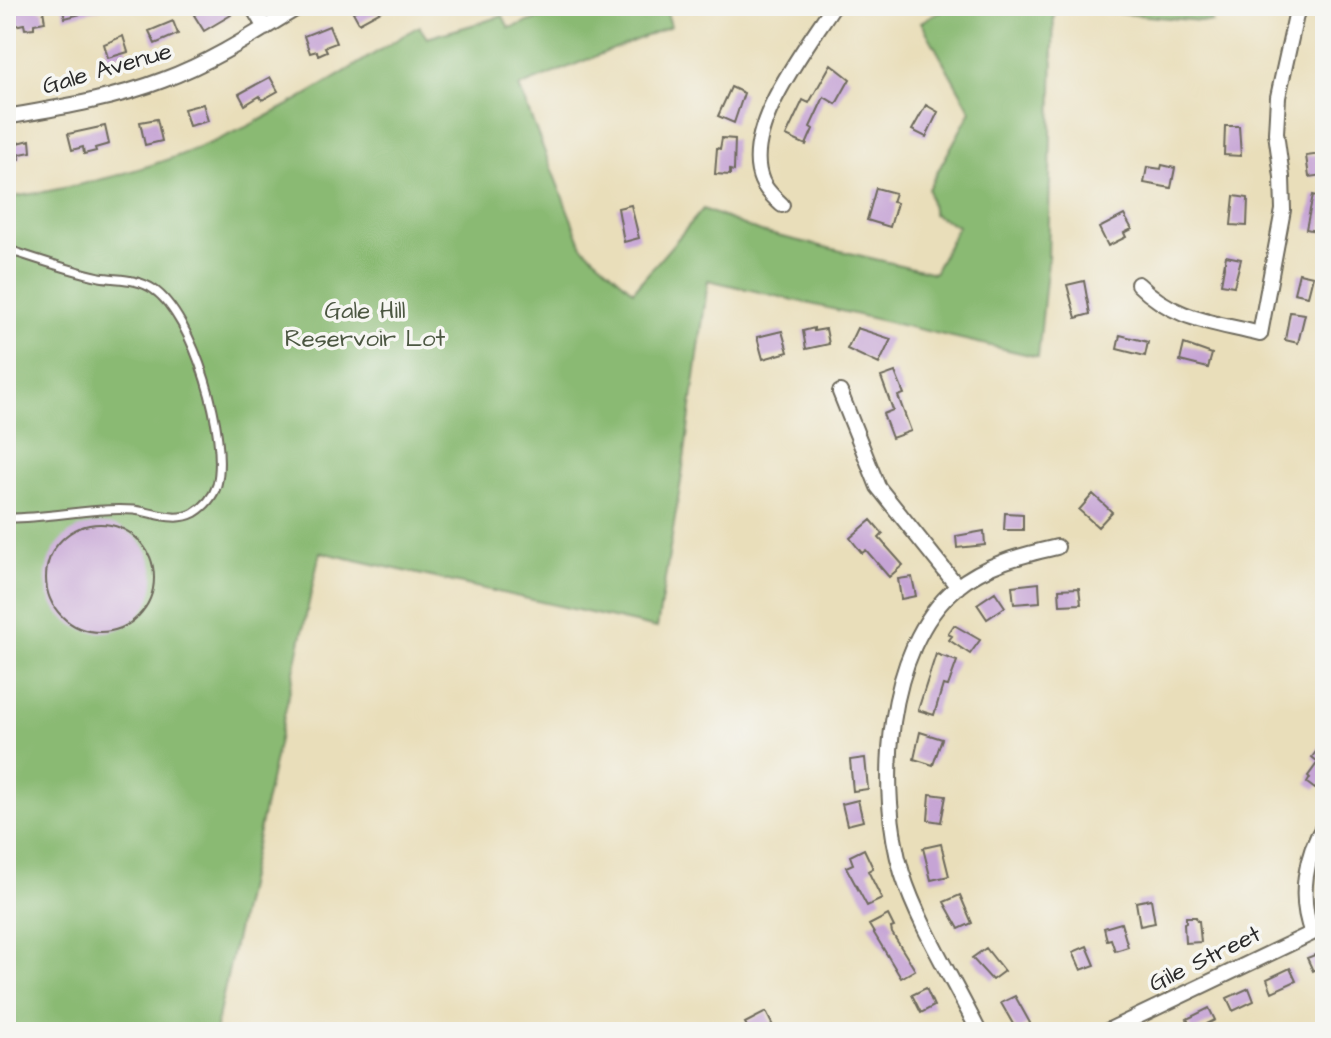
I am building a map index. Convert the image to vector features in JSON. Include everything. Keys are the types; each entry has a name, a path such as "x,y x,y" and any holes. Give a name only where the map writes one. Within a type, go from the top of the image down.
{"street":[{"path":"252,6 265,28"},
{"name":"Gale Avenue","path":"6,117 79,104 163,81 229,49 300,6"},
{"path":"782,205 766,189 759,173 759,143 763,124 775,97 833,6"},
{"path":"1138,284 1154,300 1182,315 1260,334 1283,210 1276,133 1278,97 1298,6"},
{"path":"840,392 878,487 958,587"},
{"path":"979,1032 907,889 897,853 892,817 891,739 899,685 928,619 958,587 975,575 1009,560 1057,547"},
{"path":"1319,930 1306,917 1306,875 1314,845 1325,824"},
{"name":"Gile Street","path":"1105,1032 1319,930"}],"lane":[{"path":"6,249 73,270 143,284 157,291 173,309 201,367 217,432 218,475 208,502 188,515 122,510 6,518"}],"green space":[{"name":"Gale Hill Reservoir Lot","path":"578,6 665,6 671,26 519,87 582,246 633,291 703,209 761,232 934,273 958,226 933,214 928,189 971,111 921,22 950,6 1206,6 1212,22 1054,7 1048,260 1038,357 708,280 682,475 657,628 320,552 215,1032 6,1032 6,198 114,176 217,140 300,98 419,26 427,38 503,16 509,28"}],"building":[{"path":"16,6 38,6 39,10 43,10 45,22 34,24 34,28 25,29 24,24 9,27 6,13 15,11"},
{"path":"62,6 99,6 100,9 65,18"},
{"path":"209,6 225,6 231,15 204,31 194,15"},
{"path":"364,6 390,6 359,23 353,12"},
{"path":"173,21 178,34 155,44 149,31"},
{"path":"329,26 336,43 325,47 327,51 318,55 317,51 310,53 304,36"},
{"path":"123,36 128,52 108,58 104,44"},
{"path":"831,64 850,79 836,104 824,97 810,127 813,129 806,145 786,136 803,100 809,103"},
{"path":"270,77 278,91 262,100 260,96 245,105 239,94"},
{"path":"731,87 744,93 734,123 718,116"},
{"path":"203,104 208,121 189,126 184,109"},
{"path":"926,105 938,112 926,137 912,130"},
{"path":"157,119 162,141 145,145 140,122"},
{"path":"105,126 109,144 84,154 83,147 72,150 68,134"},
{"path":"1225,126 1239,126 1241,156 1224,155"},
{"path":"722,138 735,139 734,171 730,170 730,175 715,174 717,148 720,149"},
{"path":"30,140 31,152 20,154 20,159 6,161 6,146"},
{"path":"1321,154 1324,175 1309,177 1306,156"},
{"path":"1162,165 1175,168 1171,188 1144,183 1147,167 1161,169"},
{"path":"876,188 895,193 892,202 897,203 890,227 867,220"},
{"path":"1313,195 1325,198 1321,232 1306,229"},
{"path":"1234,196 1248,198 1247,226 1231,225"},
{"path":"631,205 639,238 624,242 618,208"},
{"path":"1124,215 1132,229 1124,233 1126,237 1108,246 1099,228"},
{"path":"1226,256 1241,259 1234,286 1221,284"},
{"path":"1299,273 1313,276 1308,296 1294,293"},
{"path":"1084,281 1090,314 1076,318 1067,285"},
{"path":"1290,312 1305,314 1298,343 1285,340"},
{"path":"814,328 814,331 826,329 829,344 806,349 803,331"},
{"path":"857,328 891,339 879,364 847,349"},
{"path":"782,331 788,352 763,359 757,337"},
{"path":"1120,335 1148,342 1145,356 1117,349"},
{"path":"1184,344 1212,354 1208,368 1180,361"},
{"path":"895,372 904,394 898,396 911,431 892,438 883,414 893,410 881,377"},
{"path":"1093,494 1112,512 1098,527 1079,510"},
{"path":"1005,513 1023,514 1023,530 1004,530"},
{"path":"871,520 883,534 879,538 903,565 889,577 866,550 862,553 850,538"},
{"path":"100,524 121,528 138,540 150,557 154,578 150,599 138,616 121,628 100,632 79,628 62,616 50,599 46,578 50,557 62,540 79,528"},
{"path":"984,531 985,545 957,548 956,536"},
{"path":"912,577 916,596 901,599 898,579"},
{"path":"1039,583 1040,602 1014,604 1012,586"},
{"path":"1079,588 1081,604 1060,605 1059,589"},
{"path":"995,592 1005,607 987,619 977,604"},
{"path":"954,625 980,640 970,654 949,640 952,636 948,634"},
{"path":"936,654 957,661 948,686 943,685 934,715 918,710"},
{"path":"920,732 942,739 933,765 914,759"},
{"path":"1325,740 1325,780 1315,789 1307,783 1308,776 1318,762 1312,757"},
{"path":"865,758 868,789 853,791 850,760"},
{"path":"930,794 946,796 941,822 928,820"},
{"path":"858,800 863,821 847,825 842,804"},
{"path":"941,844 949,876 931,880 923,848"},
{"path":"864,849 873,868 868,871 882,899 867,906 846,867 853,864 850,856"},
{"path":"960,895 972,923 959,929 944,902"},
{"path":"1151,899 1155,923 1140,926 1136,902"},
{"path":"888,915 894,927 891,928 892,933 915,970 901,978 869,925"},
{"path":"1186,917 1196,917 1199,921 1201,942 1185,943"},
{"path":"1121,923 1128,947 1115,951 1111,939 1107,940 1104,928"},
{"path":"1087,946 1095,965 1081,970 1073,952"},
{"path":"986,948 1004,971 992,980 972,958"},
{"path":"1325,951 1325,965 1313,971 1307,958"},
{"path":"1290,968 1296,981 1272,992 1267,979"},
{"path":"926,988 934,1006 921,1013 912,995"},
{"path":"1249,988 1254,1001 1233,1011 1227,998"},
{"path":"1015,996 1030,1023 1017,1031 1001,1003"},
{"path":"1209,1008 1215,1020 1193,1031 1187,1019"},
{"path":"766,1012 776,1032 750,1032 745,1023"}]}
